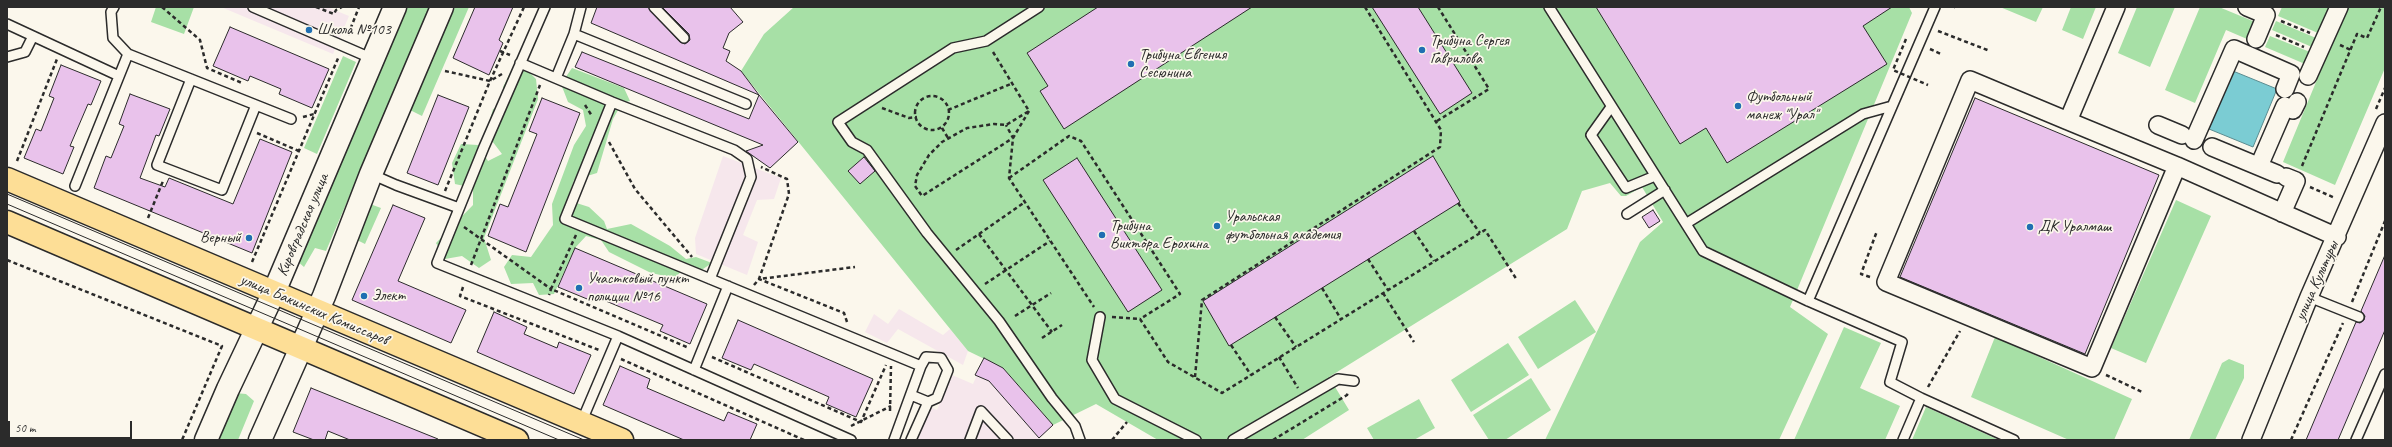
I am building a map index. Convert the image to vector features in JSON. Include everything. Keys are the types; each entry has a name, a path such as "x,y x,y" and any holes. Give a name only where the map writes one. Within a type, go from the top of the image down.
{"main road":[{"name":"Кировградская улица","path":"206,440 228,388 274,292 395,7"},
{"path":"260,440 318,310 371,174 442,7"},
{"name":"улица Бакинских Комиссаров","path":"12,170 202,263 318,310 622,440"},
{"path":"7,222 301,346 517,440"}],"street":[{"path":"2070,115 2116,7"},
{"path":"2247,7 2257,37 2292,74 2295,92"},
{"path":"2259,166 2295,92 2322,46 2339,7"},
{"path":"2197,141 2234,49 2257,37"},
{"path":"2177,166 2092,368 1886,282 1966,78 2070,115 2177,166 2337,237"},
{"name":"улица Культуры","path":"2250,440 2309,297 2337,237 2379,119"},
{"path":"2158,125 2286,177 2282,213"}],"lane":[{"path":"114,7 111,12 113,38 128,54 291,119"},
{"path":"253,7 373,59"},
{"path":"545,7 454,219 437,263 618,336 836,435 851,440"},
{"path":"556,78 574,34 581,7"},
{"path":"654,7 684,38"},
{"path":"1039,7 986,41 954,48 838,122 852,142 867,150 946,257 999,321 1052,398 1075,426 1080,440"},
{"path":"1549,7 1655,176 1687,223 1703,251 1808,301 1902,342 1890,382 1921,398 2014,440"},
{"path":"1808,301 1935,7"},
{"path":"7,24 119,76"},
{"path":"574,34 746,104"},
{"path":"7,58 24,52 32,36"},
{"path":"75,186 128,54"},
{"path":"520,63 612,102 734,150 747,160 751,177 710,279"},
{"path":"191,79 158,165 222,190 256,105"},
{"path":"612,102 565,219 921,366"},
{"path":"1687,223 1863,114 1892,106"},
{"path":"1611,107 1591,135 1626,188 1655,176"},
{"path":"371,174 459,208"},
{"path":"1627,214 1665,190"},
{"path":"694,370 728,286"},
{"path":"2309,297 2359,316"},
{"path":"1100,316 1092,360 1115,399 1196,440"},
{"path":"581,423 618,336"},
{"path":"894,440 921,366 926,357 941,358 948,370 937,398 928,402 911,440"},
{"path":"2356,440 2385,374"},
{"path":"1234,440 1338,379 1354,381"},
{"path":"911,395 928,402"},
{"path":"1903,440 1921,398"},
{"path":"970,440 981,411 1008,440"}],"path":[{"path":"162,7 200,40 207,68 242,83"},
{"path":"316,7 334,14 336,10 342,7"},
{"path":"252,262 344,46 359,7"},
{"path":"441,201 490,81 524,7"},
{"path":"1195,377 1202,300 1440,147 1441,130 1437,121 1366,7"},
{"path":"1437,121 1489,89 1438,7"},
{"path":"2338,199 2286,177 2358,34 2367,38 2380,7"},
{"path":"1947,35 1990,51"},
{"path":"2257,37 2322,46"},
{"path":"2257,37 2322,46"},
{"path":"1906,39 1892,70 1928,85"},
{"path":"986,41 1029,111"},
{"path":"1924,46 1941,54"},
{"path":"2347,48 2351,50"},
{"path":"12,170 61,49"},
{"path":"445,71 490,81 520,63"},
{"path":"544,73 467,274 460,296 610,354 804,440"},
{"path":"948,110 1013,83"},
{"path":"572,84 602,129 635,189 710,279"},
{"path":"2379,119 2385,88"},
{"path":"936,96 946,102 948,110 950,118 942,128 928,131 918,125 915,109 922,99 936,96"},
{"path":"869,102 909,118 916,117"},
{"path":"1013,138 922,196 915,186 917,175 929,154 948,138 967,128 994,124 1006,125 1029,111"},
{"path":"1009,178 1069,136 1081,141 1180,294 1140,319 1100,316 1009,178 1013,138 1029,111"},
{"path":"1006,125 1013,138"},
{"path":"246,128 299,151"},
{"path":"942,128 948,138"},
{"path":"746,294 759,279 789,194 786,179 747,160"},
{"path":"148,218 168,169"},
{"path":"946,257 1025,202"},
{"path":"1458,203 1480,233"},
{"path":"454,219 480,240 551,289"},
{"path":"2291,440 2348,312 2385,221"},
{"path":"1414,230 1434,261"},
{"path":"1140,319 1168,362 1222,393 1485,230 1517,280"},
{"path":"1877,231 1861,274 1886,282"},
{"path":"979,234 1052,332"},
{"path":"974,291 1050,240"},
{"path":"1368,259 1388,290"},
{"path":"7,260 222,346 182,440"},
{"path":"759,279 855,267"},
{"path":"759,279 844,313 853,338"},
{"path":"1322,288 1341,319"},
{"path":"1015,316 1051,293"},
{"path":"1382,293 1414,342"},
{"path":"1921,398 1958,339 1965,315"},
{"path":"1275,318 1296,347"},
{"path":"1042,338 1062,325"},
{"path":"1231,345 1251,375"},
{"path":"890,413 891,353"},
{"path":"1279,358 1304,399"},
{"path":"2092,368 2142,392"},
{"path":"1273,440 1347,395 1354,381"},
{"path":"836,435 911,395"},
{"path":"1112,440 1127,422"}],"shaded area":[{"name":"Школа №103","path":"221,7 327,7 349,16 333,54"},
{"path":"723,156 781,178 774,199 757,200 743,235 758,242 747,275 696,254 695,238"},
{"path":"899,309 943,335 950,329 968,351 963,365 898,329 887,343 865,332 874,314 888,324"},
{"path":"984,358 1003,368 1053,425 1038,440 917,440 930,407 937,410 952,375 973,384"}],"green space":[{"path":"156,7 194,7 184,34 151,22"},
{"path":"401,7 430,7 326,251 315,248 304,267 297,261"},
{"path":"455,7 469,7 422,116 410,110"},
{"name":"Уральская футбольная академия","path":"794,7 1909,7 1912,13 1790,307 1828,334 1779,440 1545,440 1640,242 1663,222 1642,187 1626,196 1621,196 1610,183 1582,191 1567,229 1329,377 1349,410 1302,440 1158,440 1096,404 1053,425 1003,368 968,351 741,71 764,34"},
{"path":"2000,7 2043,7 2036,22"},
{"path":"2071,7 2096,7 2083,39 2062,30"},
{"path":"2137,7 2175,7 2150,67 2118,53"},
{"path":"2200,7 2219,7 2255,22 2247,39 2226,30 2195,103 2165,90"},
{"path":"2282,7 2329,7 2318,33 2278,16"},
{"path":"2347,7 2385,7 2385,68 2335,185 2283,162"},
{"path":"2276,21 2316,38 2312,47 2272,30"},
{"path":"2270,36 2310,52 2305,64 2265,47"},
{"path":"343,56 356,62 317,154 304,148"},
{"path":"572,68 624,88 630,101 622,103 613,119 597,173 574,180 567,200 589,207 604,221 607,229 631,224 670,246 686,259 696,257 712,263 700,271 688,264 675,278 651,273 609,252 601,240 586,236 575,248 554,294 539,295 533,283 511,284 504,267 512,255 531,257 553,225 552,204 574,145 586,126 583,110 568,102 561,84"},
{"path":"526,69 536,79 538,99 484,238 491,260 479,268 462,256 445,259 436,243 473,205 473,188 455,184 452,163 461,144 478,145 488,161 502,154 486,133 493,109 507,105 503,87 510,73"},
{"path":"2176,200 2211,216 2146,363 2111,348"},
{"path":"370,204 381,208 365,244 355,239"},
{"path":"1575,300 1596,332 1538,369 1518,337"},
{"path":"1844,327 1881,343 1860,388 1900,406 1885,440 1794,440"},
{"path":"1995,337 2132,399 2114,440 2069,440 1971,397"},
{"path":"1508,343 1529,375 1471,412 1451,380"},
{"path":"2229,359 2244,365 2244,378 2215,440 2189,440 2222,363"},
{"path":"1531,378 1551,410 1505,440 1489,440 1473,415"},
{"path":"235,393 246,394 254,401 238,440 215,440"},
{"path":"1419,399 1435,428 1414,440 1374,440 1367,428"},
{"path":"1926,407 1999,440 1912,440"}],"water":[{"path":"2233,71 2277,89 2253,147 2209,129"}],"building":[{"path":"475,7 513,7 499,40 503,43 489,75 453,58"},
{"path":"597,7 648,7 680,42 685,44 690,40 689,34 662,7 730,7 743,22 729,33 723,48 730,51 726,61 741,71 759,95 591,23"},
{"path":"1098,7 1252,7 1064,129 1040,91 1048,86 1027,53"},
{"name":"Трибуна Сергея Гаврилова","path":"1372,7 1418,7 1472,93 1440,114"},
{"name":"Футбольный манеж \"Урал\"","path":"1596,7 1892,7 1863,26 1887,64 1727,163 1706,128 1680,144"},
{"path":"230,27 329,69 312,108 279,94 281,89 250,76 248,81 213,66"},
{"path":"582,52 749,119 759,95 798,142 770,168 746,151 763,145 575,67"},
{"path":"61,65 101,81 91,105 88,104 70,146 74,147 63,174 24,158 36,129 41,131 54,98 49,96"},
{"path":"130,94 170,109 159,136 156,135 140,178 165,187 169,178 233,204 260,139 292,152 252,253 94,188 106,156 111,158 124,126 119,124"},
{"path":"438,95 469,107 438,185 407,173"},
{"path":"542,98 580,113 526,252 488,236 500,204 508,207 537,134 529,131"},
{"name":"ДК Уралмаш","path":"1975,98 2159,175 2085,354 1900,277"},
{"path":"1433,156 1460,202 1229,346 1203,301"},
{"path":"864,157 875,171 860,184 848,171"},
{"name":"Трибуна Виктора Ерохина","path":"1077,158 1162,290 1128,312 1043,180"},
{"path":"393,205 425,218 398,281 466,310 451,343 352,300"},
{"path":"1653,210 1660,221 1649,228 1642,217"},
{"path":"575,248 707,304 690,344 660,331 663,325 594,296 592,301 558,287"},
{"path":"2385,255 2385,330 2338,440 2306,440 2356,322 2360,323 2364,320 2365,316 2361,311"},
{"path":"494,312 527,327 524,334 557,348 559,342 591,355 574,394 477,352"},
{"path":"738,320 873,379 856,417 826,404 829,397 754,364 751,370 722,358"},
{"path":"984,358 1003,368 1053,425 1039,438 989,381 975,375"},
{"path":"620,366 650,379 647,388 724,421 728,412 757,424 750,440 684,440 603,405"},
{"path":"311,388 438,440 350,440 328,431 325,440 314,440 293,432"}],"tram line":[{"path":"7,194 584,440"},
{"path":"7,204 559,440"}],"place":[{"name":"Школа №103","path":"309,30"},
{"name":"Трибуна Сергея Гаврилова","path":"1422,50"},
{"name":"Трибуна Евгения Сесюнина","path":"1131,64"},
{"name":"Футбольный манеж \"Урал\"","path":"1738,106"},
{"name":"Уральская футбольная академия","path":"1217,226"},
{"name":"ДК Уралмаш","path":"2030,227"},
{"name":"Трибуна Виктора Ерохина","path":"1102,235"},
{"name":"Верный","path":"249,238"},
{"name":"Участковый пункт полиции №16","path":"579,288"},
{"name":"Элект","path":"364,296"}]}
